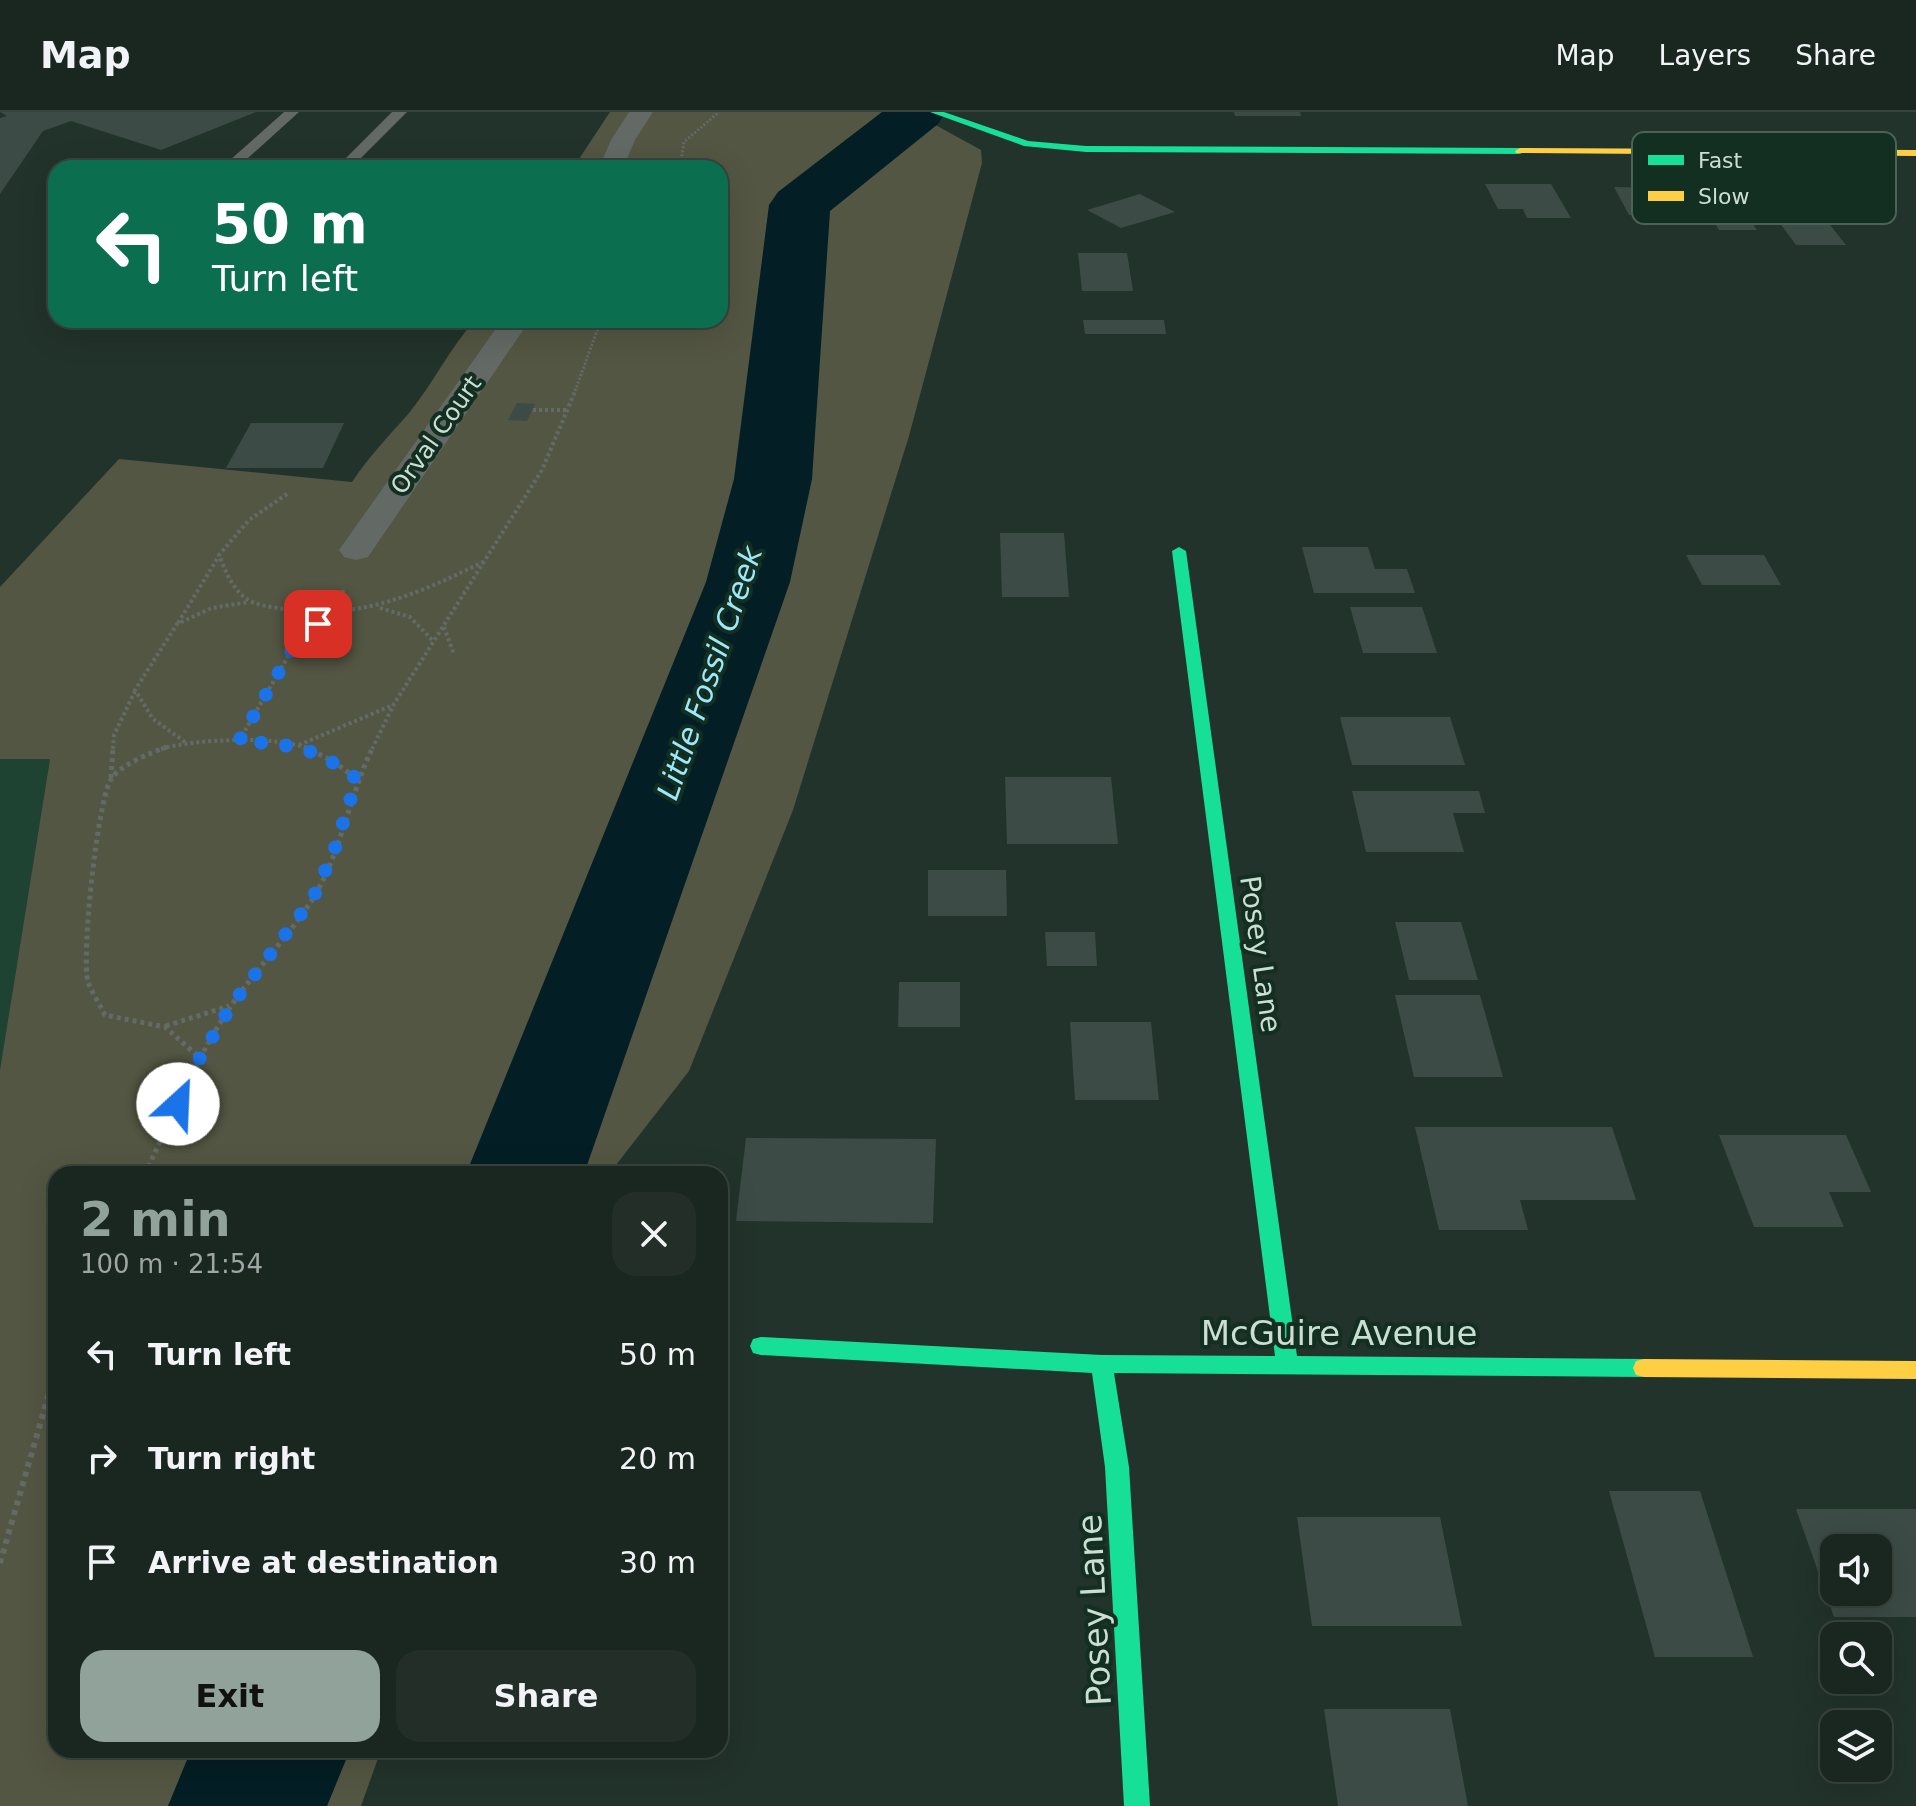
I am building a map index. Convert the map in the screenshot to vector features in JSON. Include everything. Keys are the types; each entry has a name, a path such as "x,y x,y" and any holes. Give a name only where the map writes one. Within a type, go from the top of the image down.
{"street":[{"path":"614,160 641,112"},
{"path":"935,112 1027,144 1159,152 1632,153"},
{"path":"1896,153 1916,153"},
{"name":"Orval Court","path":"356,550 510,328"},
{"name":"Posey Lane","path":"1179,551 1287,1364"},
{"name":"McGuire Avenue","path":"761,1346 1102,1364 1916,1370"},
{"name":"Posey Lane","path":"1102,1364 1117,1467 1137,1806"}],"lane":[{"path":"237,160 292,112"},
{"path":"351,160 400,112"}],"path":[{"path":"681,160 684,142 719,112"},
{"path":"149,1166 200,1058 231,1006 313,898 334,851 357,779 394,704 542,470 593,349 599,328"},
{"path":"533,410 567,410"},
{"path":"219,555 135,690 114,735 111,778 101,811 89,913 88,981 105,1015 165,1027 231,1006"},
{"path":"177,624 212,608 250,601"},
{"path":"379,608 410,617 433,641"},
{"path":"293,611 301,634"},
{"path":"239,741 301,634 336,614"},
{"path":"444,626 454,654"},
{"path":"135,690 153,719 185,742"},
{"path":"299,745 394,704"},
{"path":"111,778 146,754 185,742 239,741 299,745 333,761 357,779"},
{"path":"165,1027 200,1058"},
{"path":"0,1563 48,1397"}],"shaded area":[{"path":"610,112 902,112 930,122 981,150 982,163 909,436 793,810 689,1071 615,1166 48,1166 48,1758 378,1758 361,1806 0,1806 0,1070 50,759 0,759 0,587 119,459 352,482 418,402 469,328 728,328 728,160 578,160"},
{"path":"50,758 0,1070 0,759"}],"building":[{"path":"0,112 256,112 161,150 71,121 43,131 0,194 0,118 7,116"},
{"path":"1234,112 1300,112 1301,116 1235,116"},
{"path":"1485,184 1551,184 1571,218 1527,218 1523,209 1498,209"},
{"path":"1614,187 1632,187 1632,215 1629,215"},
{"path":"1140,194 1175,212 1121,228 1087,210"},
{"path":"1715,224 1753,224 1757,230 1719,230"},
{"path":"1781,224 1829,224 1846,245 1796,245"},
{"path":"1078,253 1127,253 1133,291 1082,291"},
{"path":"1083,320 1164,320 1166,334 1085,334"},
{"path":"517,403 535,404 527,421 508,420"},
{"path":"251,423 344,423 323,468 226,468"},
{"path":"1000,533 1064,533 1069,597 1002,597"},
{"path":"1302,547 1368,547 1375,569 1407,569 1415,593 1314,593"},
{"path":"1686,555 1764,555 1781,585 1702,585"},
{"path":"1350,607 1422,607 1437,653 1363,653"},
{"path":"1340,717 1450,717 1465,765 1352,765"},
{"path":"1005,777 1111,777 1118,844 1007,844"},
{"path":"1352,791 1479,791 1485,813 1453,813 1464,852 1366,852"},
{"path":"928,870 1006,870 1007,916 928,916"},
{"path":"1395,922 1461,922 1478,980 1409,980"},
{"path":"1045,932 1095,932 1097,966 1047,966"},
{"path":"899,982 960,982 960,1027 898,1027"},
{"path":"1395,995 1480,995 1503,1077 1414,1077"},
{"path":"1070,1022 1151,1022 1159,1100 1075,1100"},
{"path":"1415,1127 1612,1127 1636,1200 1520,1200 1528,1230 1439,1230"},
{"path":"1719,1135 1846,1135 1871,1192 1829,1192 1844,1227 1754,1227"},
{"path":"746,1138 936,1139 933,1223 736,1221"},
{"path":"1609,1491 1700,1491 1753,1657 1655,1657"},
{"path":"1796,1509 1916,1509 1916,1617 1834,1617 1830,1606 1892,1606 1892,1534 1820,1534 1820,1577"},
{"path":"1297,1517 1440,1517 1462,1626 1312,1626"},
{"path":"1324,1709 1450,1709 1468,1806 1338,1806"}],"waterway":[{"name":"Little Fossil Creek","path":"528,1166 748,582 773,479 800,205 918,112"},
{"name":"Little Fossil Creek","path":"246,1806 270,1758"}],"traffic: fast":[{"path":"935,112 1027,144 1086,149 1520,151"},
{"path":"1179,551 1287,1364"},
{"path":"761,1346 1102,1364 1644,1368"},
{"path":"1102,1364 1117,1467 1137,1806"}],"traffic: slow":[{"path":"1520,151 1632,152"},
{"path":"1896,153 1916,153"},
{"path":"1644,1368 1916,1370"}],"route":[{"path":"178,1104 200,1058 231,1006 313,898 334,851 357,779 333,761 299,745 239,741 301,634 318,624"}]}
